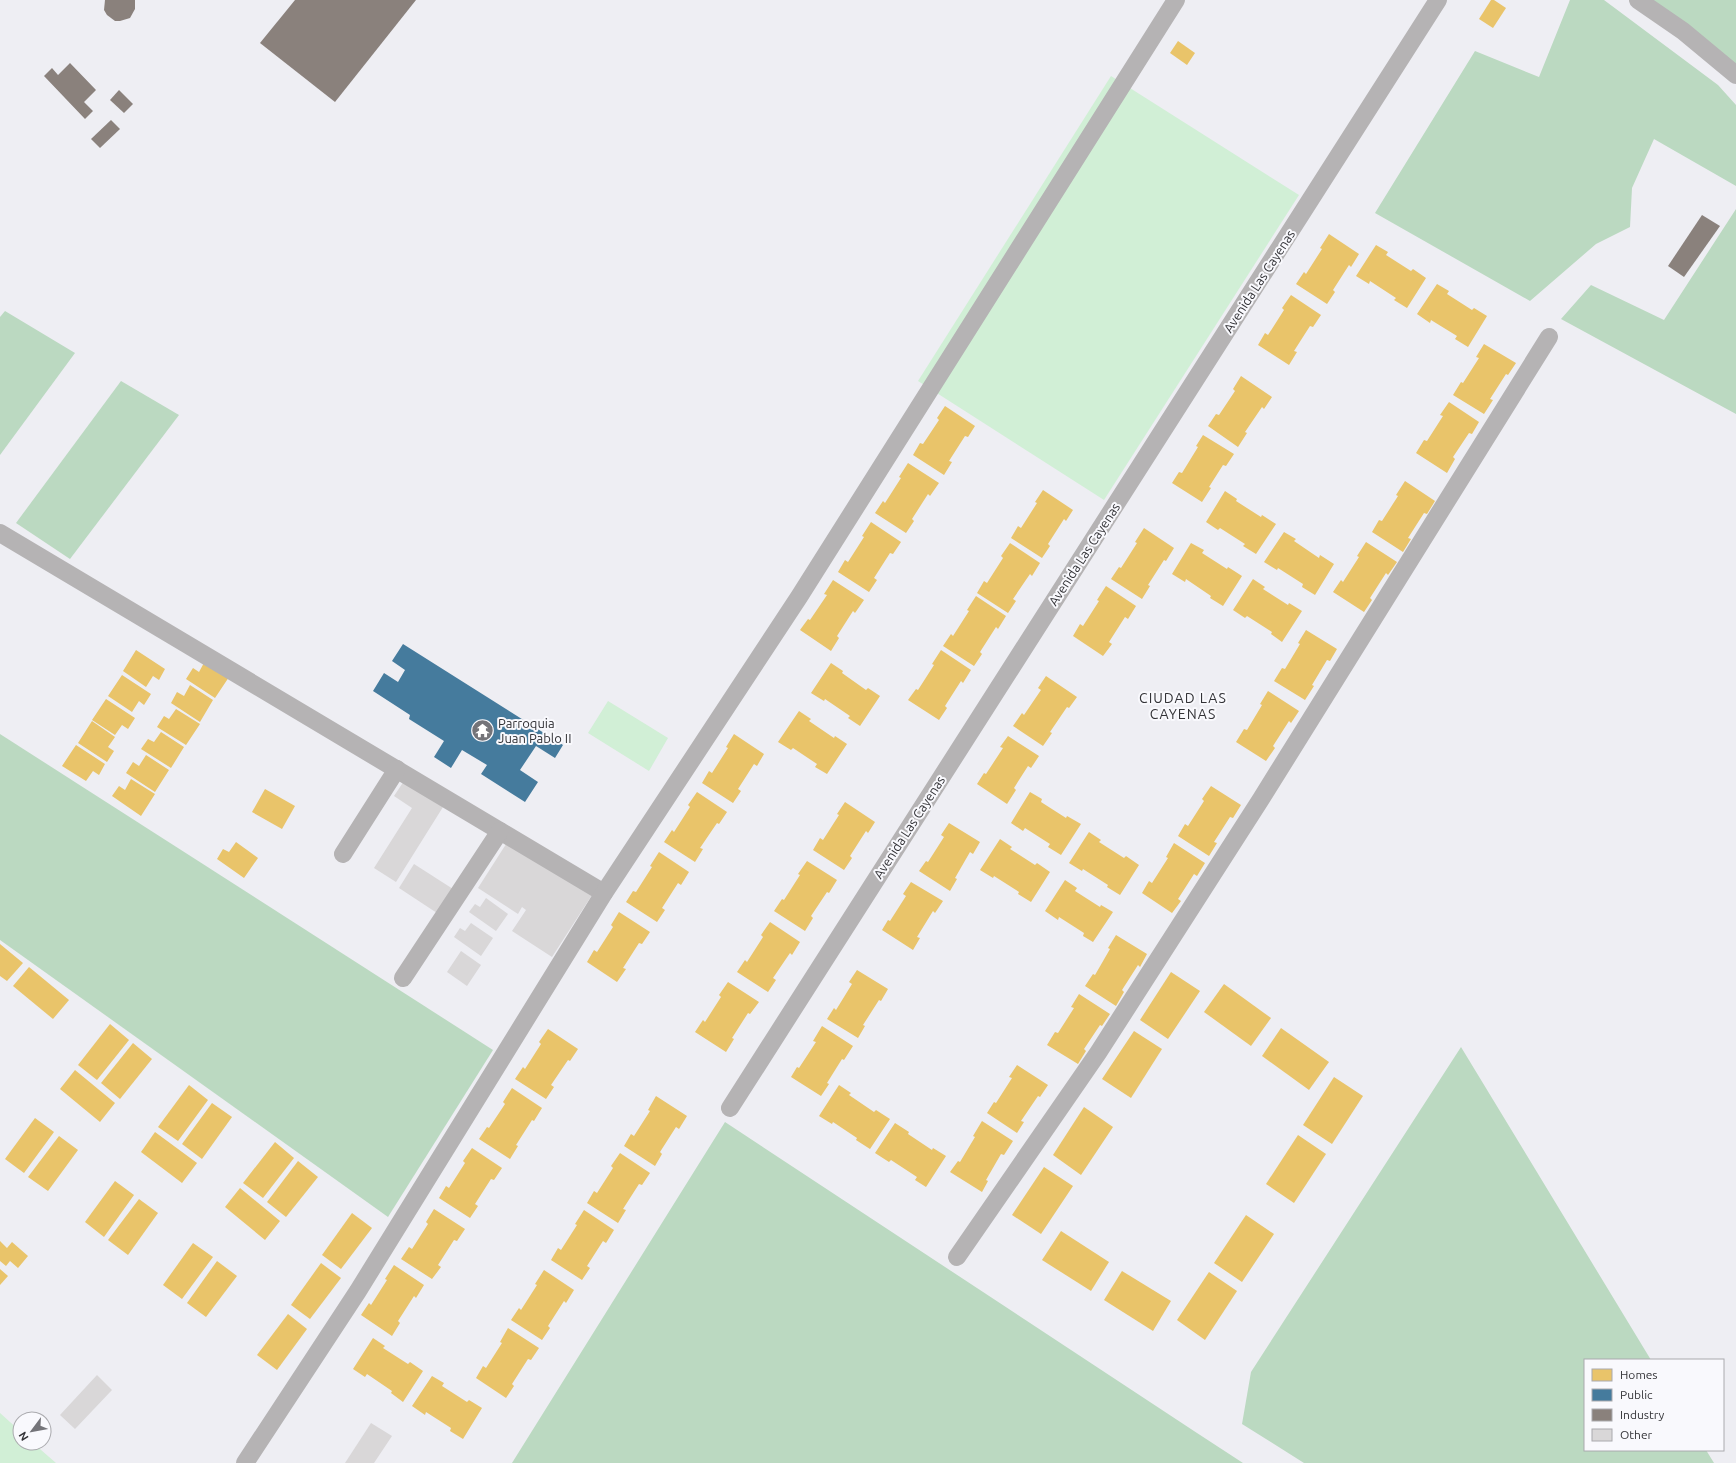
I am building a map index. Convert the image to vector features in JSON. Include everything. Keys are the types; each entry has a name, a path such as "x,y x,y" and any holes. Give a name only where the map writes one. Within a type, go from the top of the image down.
{"street":[{"path":"246,1463 358,1291 604,893 804,590 1176,0"},
{"name":"Avenida Las Cayenas","path":"730,1108 1438,0"},
{"path":"1638,0 1683,31 1736,75"},
{"path":"957,1257 1098,1053 1228,851 1549,337"},
{"path":"0,533 604,893"},
{"path":"343,854 397,769"},
{"path":"403,978 500,831"}],"green space":[{"path":"1570,0 1604,0 1718,85 1736,105 1736,186 1654,139 1632,188 1630,227 1596,244 1530,301 1375,213 1475,51 1539,77"},
{"path":"1652,0 1736,0 1736,67"},
{"path":"1111,76 1299,195 1104,500 918,381"},
{"path":"1736,209 1736,414 1561,319 1591,285 1664,320"},
{"path":"5,311 75,353 0,455 0,317"},
{"path":"121,381 179,415 70,559 16,523"},
{"path":"608,701 668,738 649,771 588,733"},
{"path":"0,734 493,1050 388,1217 0,940"},
{"path":"1461,1047 1650,1359 1584,1359 1584,1451 1707,1451 1714,1463 1304,1463 1242,1424 1251,1372"},
{"path":"725,1122 1197,1433 1243,1463 512,1463"},
{"path":"0,1413 12,1424 12,1451 42,1451 56,1463 0,1463"}],"building: Homes":[{"path":"1491,0 1494,0 1506,8 1493,28 1479,19"},
{"path":"1178,41 1195,53 1187,65 1170,53"},
{"path":"1329,234 1359,254 1351,267 1349,265 1333,290 1335,292 1327,304 1296,284 1304,272 1306,274 1322,249 1320,248"},
{"path":"1376,245 1388,252 1386,255 1411,271 1413,269 1426,278 1407,308 1394,300 1396,298 1370,281 1369,284 1356,276"},
{"path":"1437,284 1449,291 1447,294 1472,310 1474,308 1487,316 1468,347 1455,339 1457,336 1431,320 1430,323 1417,314"},
{"path":"1291,295 1321,315 1313,327 1310,326 1294,351 1297,352 1289,365 1258,345 1265,333 1268,335 1284,310 1282,308"},
{"path":"1484,344 1516,363 1508,375 1506,374 1490,399 1493,400 1484,414 1453,395 1461,382 1463,383 1479,358 1476,357"},
{"path":"1241,376 1272,397 1264,409 1262,407 1245,432 1247,433 1238,447 1208,426 1216,414 1219,415 1235,391 1233,389"},
{"path":"1449,402 1479,422 1472,434 1469,433 1453,457 1455,459 1447,473 1416,453 1424,440 1427,441 1443,416 1440,415"},
{"path":"945,406 975,426 968,437 965,436 949,461 952,462 944,475 913,455 920,443 923,444 939,420 937,418"},
{"path":"1203,435 1234,454 1226,466 1223,465 1209,487 1211,488 1202,502 1172,483 1179,472 1182,473 1198,447 1196,446"},
{"path":"908,463 939,483 930,496 928,494 912,519 914,521 906,533 875,513 883,501 885,503 901,478 899,477"},
{"path":"1405,481 1435,501 1427,514 1424,513 1408,538 1411,539 1403,552 1372,532 1379,520 1382,521 1398,496 1396,495"},
{"path":"1043,490 1073,510 1066,521 1064,519 1048,544 1050,546 1042,558 1011,538 1018,526 1021,528 1037,503 1035,502"},
{"path":"1225,491 1237,499 1236,501 1261,517 1262,515 1276,524 1256,554 1243,546 1245,544 1220,528 1218,530 1206,522"},
{"path":"871,522 901,542 893,554 890,553 874,578 877,580 869,592 838,572 845,560 848,562 864,537 862,536"},
{"path":"1144,528 1174,548 1166,561 1164,560 1148,585 1150,586 1142,599 1111,579 1119,567 1121,568 1137,543 1135,542"},
{"path":"1284,532 1296,539 1294,541 1319,558 1320,555 1334,564 1315,595 1302,587 1303,584 1278,568 1277,570 1264,562"},
{"path":"1366,542 1397,562 1388,575 1386,573 1370,598 1372,600 1364,612 1333,592 1341,580 1343,582 1359,557 1357,556"},
{"path":"1010,543 1040,563 1032,576 1030,574 1013,599 1016,601 1008,613 977,593 984,581 987,583 1003,558 1001,556"},
{"path":"1191,543 1204,550 1202,553 1227,569 1228,567 1242,576 1223,606 1210,598 1211,596 1186,579 1185,582 1172,574"},
{"path":"1253,579 1265,587 1263,589 1288,605 1289,603 1302,611 1282,642 1271,634 1272,632 1247,616 1245,618 1233,610"},
{"path":"833,580 864,600 855,613 853,611 837,636 839,638 831,651 800,630 808,619 810,620 827,595 824,594"},
{"path":"1106,586 1136,606 1128,619 1125,617 1109,642 1112,644 1103,656 1073,636 1080,624 1083,626 1099,601 1097,600"},
{"path":"976,596 1006,616 998,629 996,627 980,652 982,654 974,666 943,646 951,634 953,636 969,611 967,610"},
{"path":"1306,630 1337,649 1330,661 1327,660 1305,700 1274,681 1282,668 1285,669 1300,644 1298,643"},
{"path":"136,650 165,669 159,680 153,676 146,687 123,671"},
{"path":"941,650 971,670 963,683 961,681 945,706 947,708 939,720 908,700 916,689 918,690 934,665 932,664"},
{"path":"205,661 229,677 215,698 186,679 193,668 199,672"},
{"path":"831,663 866,690 868,688 880,696 860,726 848,718 850,716 825,699 824,701 811,693"},
{"path":"122,675 151,694 144,705 139,701 132,712 108,696"},
{"path":"1046,676 1077,697 1069,708 1067,707 1050,732 1052,733 1043,746 1013,726 1022,713 1024,715 1041,690 1038,688"},
{"path":"190,685 213,700 200,722 171,703 177,692 184,696"},
{"path":"1268,691 1299,711 1291,723 1289,721 1273,746 1275,748 1266,761 1236,742 1244,729 1247,730 1262,705 1260,704"},
{"path":"106,699 135,718 128,729 122,725 115,735 92,720"},
{"path":"176,709 200,724 186,745 157,727 164,716 169,719"},
{"path":"799,711 811,719 809,721 834,738 835,736 847,744 827,774 815,767 817,764 793,748 791,750 778,742"},
{"path":"92,721 115,737 108,747 114,751 107,762 78,743"},
{"path":"161,732 184,747 171,768 141,749 148,739 154,742"},
{"path":"734,734 764,754 757,766 754,764 738,789 741,791 733,803 702,783 709,771 712,773 728,748 726,747"},
{"path":"1008,736 1039,756 1031,768 1028,766 1014,788 1016,790 1007,804 977,784 984,773 986,774 1003,748 1000,747"},
{"path":"76,745 105,764 99,775 93,771 86,781 62,766"},
{"path":"146,755 169,770 155,792 126,773 133,762 139,766"},
{"path":"131,779 155,794 141,816 112,796 119,786 125,790"},
{"path":"1211,786 1241,805 1233,818 1230,817 1214,842 1217,843 1209,856 1178,836 1185,824 1188,826 1204,801 1202,799"},
{"path":"265,789 295,806 282,829 252,812"},
{"path":"697,792 727,812 719,824 717,823 700,848 703,849 695,862 664,842 672,830 674,832 690,807 688,805"},
{"path":"1030,792 1042,799 1041,802 1066,818 1067,816 1081,824 1061,855 1048,847 1050,844 1025,828 1023,831 1011,823"},
{"path":"845,802 875,822 868,833 866,831 850,856 852,858 844,870 813,850 820,838 823,840 839,815 837,814"},
{"path":"949,823 980,842 973,854 970,852 955,878 957,879 950,891 919,871 926,861 928,862 944,837 941,835"},
{"path":"1089,832 1101,840 1099,842 1124,858 1126,856 1139,865 1120,895 1107,887 1108,885 1083,869 1082,871 1069,863"},
{"path":"1000,839 1012,847 1010,849 1035,865 1037,863 1050,872 1031,902 1018,894 1019,892 994,876 993,878 980,870"},
{"path":"236,842 258,858 244,878 217,859 223,849 229,852"},
{"path":"1174,843 1205,863 1197,876 1194,874 1178,899 1181,901 1172,913 1142,893 1149,881 1152,883 1168,858 1166,857"},
{"path":"659,852 689,872 681,885 678,883 662,908 665,910 657,922 626,902 633,891 636,892 652,867 650,866"},
{"path":"807,861 837,880 811,916 813,918 805,931 774,911 782,899 784,900"},
{"path":"1065,880 1077,888 1075,891 1100,907 1101,905 1113,912 1093,942 1083,936 1084,933 1059,917 1058,920 1045,911"},
{"path":"911,882 943,901 935,913 933,911 917,937 920,938 913,950 882,930 888,920 890,921 906,896 903,894"},
{"path":"619,912 650,932 642,944 639,943 623,968 626,969 617,982 587,962 594,950 597,952 613,927 611,925"},
{"path":"770,922 800,942 792,955 790,953 773,978 776,980 768,992 737,972 745,960 747,962 763,937 761,935"},
{"path":"1116,935 1147,954 1140,967 1138,965 1122,990 1124,992 1116,1006 1085,986 1093,974 1095,975"},
{"path":"0,944 23,963 7,981 0,976"},
{"path":"29,967 69,1000 53,1019 13,986"},
{"path":"857,970 888,989 863,1025 865,1026 858,1038 827,1019 834,1008 836,1010 852,984 849,982"},
{"path":"1171,972 1200,991 1168,1039 1140,1020"},
{"path":"728,982 759,1002 750,1014 748,1013 732,1038 734,1039 726,1052 695,1032 703,1020 705,1022 721,997 719,995"},
{"path":"1224,984 1271,1018 1251,1046 1204,1012"},
{"path":"1079,994 1110,1014 1102,1026 1100,1025 1084,1049 1086,1051 1078,1064 1047,1045 1055,1032 1058,1033 1074,1008 1071,1007"},
{"path":"110,1024 129,1040 97,1080 78,1065"},
{"path":"822,1026 853,1046 844,1060 842,1059 821,1096 791,1077 797,1067 799,1068 816,1042 813,1041"},
{"path":"1281,1028 1329,1062 1309,1090 1262,1056"},
{"path":"548,1029 578,1049 570,1061 568,1060 551,1085 554,1087 546,1099 515,1079 523,1067 525,1069 541,1044 539,1042"},
{"path":"1134,1031 1162,1049 1131,1098 1102,1079"},
{"path":"133,1043 152,1059 120,1099 101,1083"},
{"path":"1017,1065 1048,1085 1040,1097 1038,1096 1021,1121 1024,1122 1017,1133 987,1113 994,1102 996,1103 1012,1078 1009,1077"},
{"path":"75,1070 115,1103 100,1122 60,1089"},
{"path":"1334,1077 1363,1096 1332,1144 1303,1125"},
{"path":"189,1085 208,1100 178,1141 158,1127"},
{"path":"839,1085 851,1093 849,1095 874,1112 876,1110 890,1119 870,1149 856,1140 857,1138 833,1122 832,1124 819,1116"},
{"path":"512,1088 542,1108 534,1121 532,1120 516,1145 518,1146 510,1159 479,1139 487,1127 489,1128 505,1104 503,1102"},
{"path":"656,1096 687,1116 679,1129 676,1127 660,1152 662,1154 655,1166 624,1146 631,1134 634,1136 650,1111 648,1110"},
{"path":"212,1103 232,1117 202,1159 182,1144"},
{"path":"1084,1107 1113,1127 1081,1175 1053,1155"},
{"path":"35,1118 54,1132 24,1173 5,1159"},
{"path":"982,1121 1013,1141 1004,1155 1001,1154 986,1180 988,1181 982,1192 950,1172 958,1161 960,1162 975,1137 973,1136"},
{"path":"895,1123 909,1132 908,1134 932,1150 933,1148 946,1156 926,1187 915,1180 917,1177 891,1160 889,1162 875,1153"},
{"path":"155,1132 197,1163 182,1183 141,1152"},
{"path":"1298,1135 1326,1154 1294,1203 1266,1184"},
{"path":"59,1136 78,1150 48,1191 28,1177"},
{"path":"275,1142 294,1158 263,1198 243,1183"},
{"path":"472,1148 502,1168 494,1180 491,1179 475,1204 478,1206 470,1218 439,1198 446,1186 449,1188 465,1163 463,1161"},
{"path":"620,1153 650,1173 642,1185 639,1184 623,1209 626,1210 618,1223 587,1203 594,1191 597,1193 613,1168 611,1166"},
{"path":"298,1161 318,1177 286,1217 267,1202"},
{"path":"1044,1167 1073,1186 1041,1234 1012,1215"},
{"path":"115,1181 134,1195 104,1237 85,1222"},
{"path":"240,1188 280,1221 265,1240 225,1207"},
{"path":"139,1199 158,1213 128,1255 108,1240"},
{"path":"434,1209 465,1229 457,1241 454,1240 438,1265 441,1267 432,1279 401,1259 409,1247 412,1249 428,1224 426,1222"},
{"path":"584,1210 614,1230 606,1243 603,1241 587,1266 590,1268 582,1280 551,1260 558,1248 561,1250 577,1225 575,1224"},
{"path":"352,1213 372,1228 341,1269 322,1255"},
{"path":"1246,1215 1274,1234 1242,1282 1214,1263"},
{"path":"1061,1231 1109,1262 1091,1291 1042,1260"},
{"path":"0,1241 7,1248 12,1242 28,1256 18,1268 10,1261 6,1266 0,1261"},
{"path":"193,1243 213,1257 182,1299 163,1285"},
{"path":"217,1261 237,1276 206,1317 187,1303"},
{"path":"321,1263 341,1278 310,1319 291,1305"},
{"path":"394,1265 424,1285 416,1298 414,1296 398,1321 400,1323 392,1336 361,1315 369,1303 371,1305 387,1280 385,1279"},
{"path":"0,1269 8,1276 0,1285"},
{"path":"544,1270 574,1290 566,1303 564,1301 548,1326 550,1328 542,1340 511,1320 519,1308 521,1310 537,1285 535,1284"},
{"path":"1122,1271 1171,1301 1153,1331 1104,1300"},
{"path":"1209,1272 1237,1291 1205,1340 1177,1320"},
{"path":"288,1314 307,1329 277,1370 257,1355"},
{"path":"508,1328 539,1348 531,1360 528,1359 512,1384 514,1386 506,1398 476,1378 483,1366 486,1368 502,1343 500,1342"},
{"path":"373,1338 385,1346 383,1348 408,1364 410,1362 423,1371 403,1402 391,1393 392,1391 367,1374 365,1377 353,1369"},
{"path":"432,1376 444,1383 442,1386 467,1402 469,1400 482,1408 463,1439 450,1431 451,1428 426,1412 425,1415 412,1406"}],"building: Public":[{"name":"Parroquia Juan Pablo II","path":"403,644 563,745 555,758 536,746 520,770 538,782 525,802 481,774 487,765 462,750 451,768 434,757 444,741 409,719 410,715 373,691 384,673 398,682 405,670 392,661"}],"building: Industry":[{"path":"105,0 135,0 135,9 130,18 115,21 107,15 104,10"},
{"path":"295,0 416,0 335,102 260,43"},
{"path":"70,63 96,90 84,102 93,111 85,119 44,76 52,68 58,75"},
{"path":"119,90 133,104 124,113 110,100"},
{"path":"111,120 120,129 100,148 91,139"},
{"path":"1702,215 1720,226 1684,277 1668,266"}],"building: Other":[{"path":"404,781 443,807 396,882 374,868 412,808 394,796"},
{"path":"508,841 592,895 552,957 512,931 526,910 522,907 518,914 478,888"},
{"path":"414,864 453,889 437,913 399,888"},
{"path":"486,898 508,914 496,931 469,912 475,904 480,907"},
{"path":"471,923 493,938 481,956 454,937 460,928 465,931"},
{"path":"461,951 481,965 467,986 447,972"},
{"path":"97,1375 112,1390 75,1429 60,1415"},
{"path":"371,1423 392,1436 374,1463 345,1463"}],"place":[{"name":"Parroquia Juan Pablo II","path":"483,730"}],"district":[{"name":"CIUDAD LAS CAYENAS","path":"1183,706"}]}
